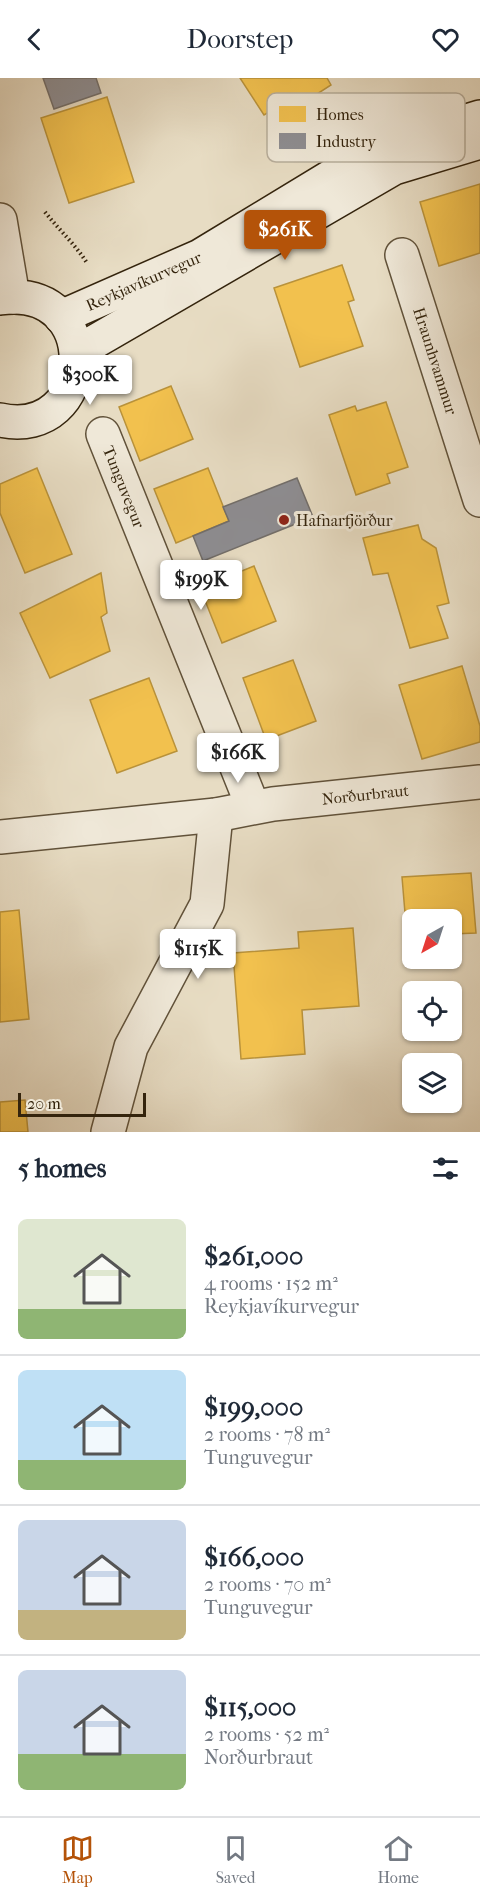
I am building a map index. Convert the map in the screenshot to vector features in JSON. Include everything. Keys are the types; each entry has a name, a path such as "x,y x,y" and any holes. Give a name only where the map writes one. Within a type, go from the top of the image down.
{"street":[{"name":"Reykjavíkurvegur","path":"465,122 480,117"},
{"name":"Reykjavíkurvegur","path":"465,147 480,142"},
{"name":"Reykjavíkurvegur","path":"61,317 200,256 355,162"},
{"name":"Reykjavíkurvegur","path":"77,352 394,168 414,162"},
{"path":"0,220 6,298 44,304 61,317 73,334 77,352 75,378 63,400 53,409 36,419 15,422 0,420"},
{"name":"Hraunhvammur","path":"402,255 480,500"},
{"name":"Tunguvegur","path":"103,434 253,807"},
{"name":"Norðurbraut","path":"0,837 216,815 253,807 480,782"},
{"path":"108,1132 131,1047 207,904 216,815"}],"path":[{"path":"45,212 59,230 76,245 93,271"}],"building: Homes":[{"path":"240,78 327,78 331,85 319,93 267,93 267,113 264,115"},
{"path":"107,97 134,182 69,203 41,118"},
{"path":"480,184 480,253 439,266 420,202"},
{"path":"342,265 354,300 348,302 363,346 300,367 274,288"},
{"path":"171,386 193,439 140,461 119,407"},
{"path":"386,402 408,467 387,474 390,483 356,495 329,415 355,406 357,411"},
{"path":"37,468 72,554 25,573 0,513 0,484"},
{"path":"208,468 229,521 176,543 154,489"},
{"path":"418,525 422,539 436,548 449,603 437,606 448,638 410,648 388,573 373,575 363,538"},
{"path":"254,566 276,621 222,643 200,588"},
{"path":"101,573 107,613 101,617 110,651 50,678 20,613"},
{"path":"293,660 316,721 266,740 243,678"},
{"path":"462,666 480,726 480,742 422,759 399,685"},
{"path":"149,678 177,751 117,773 90,700"},
{"path":"471,873 476,933 462,934 462,909 405,909 402,877"},
{"path":"19,910 29,1019 0,1022 0,912"},
{"path":"353,928 359,1006 302,1010 305,1054 241,1059 233,953 299,948 298,932"},
{"path":"25,1100 28,1132 0,1132 0,1102"}],"building: Industry":[{"path":"43,78 96,78 101,93 54,109"},
{"path":"297,478 313,517 203,561 193,536 229,521 223,507"}],"place":[{"name":"Hafnarfjörður","path":"284,520"}]}
